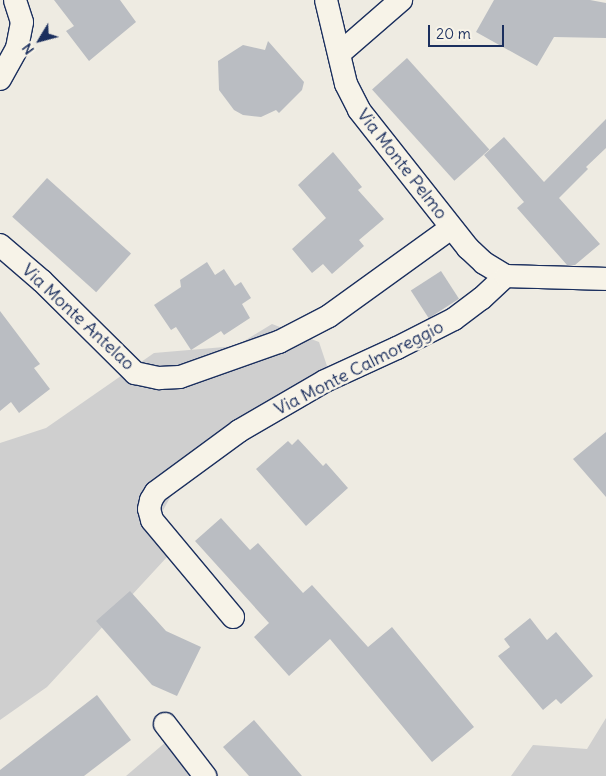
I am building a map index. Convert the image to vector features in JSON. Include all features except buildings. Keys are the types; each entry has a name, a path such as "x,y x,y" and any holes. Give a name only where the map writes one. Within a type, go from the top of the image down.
{"street":[{"path":"0,78 17,48 22,22 15,0"},
{"name":"Via Monte Pelmo","path":"326,0 346,84 359,110 451,228 484,263 506,276"},
{"path":"340,53 401,0"},
{"name":"Via Monte Antelao","path":"0,245 42,281 136,373 159,378 180,377 279,342 329,316 451,228"},
{"path":"506,276 606,279"},
{"name":"Via Monte Calmoreggio","path":"233,617 152,520 149,509 151,500 156,492 240,431 325,381 397,348 454,318 481,299 506,276"},
{"path":"165,724 205,776"}],"shaded area":[{"path":"272,324 319,342 327,366 316,389 182,476 161,514 172,530 167,557 47,687 0,720 0,443 46,428 154,353 236,346"},
{"path":"606,718 606,776 511,776 533,745 587,749"},
{"path":"167,741 198,776 126,776"}]}
